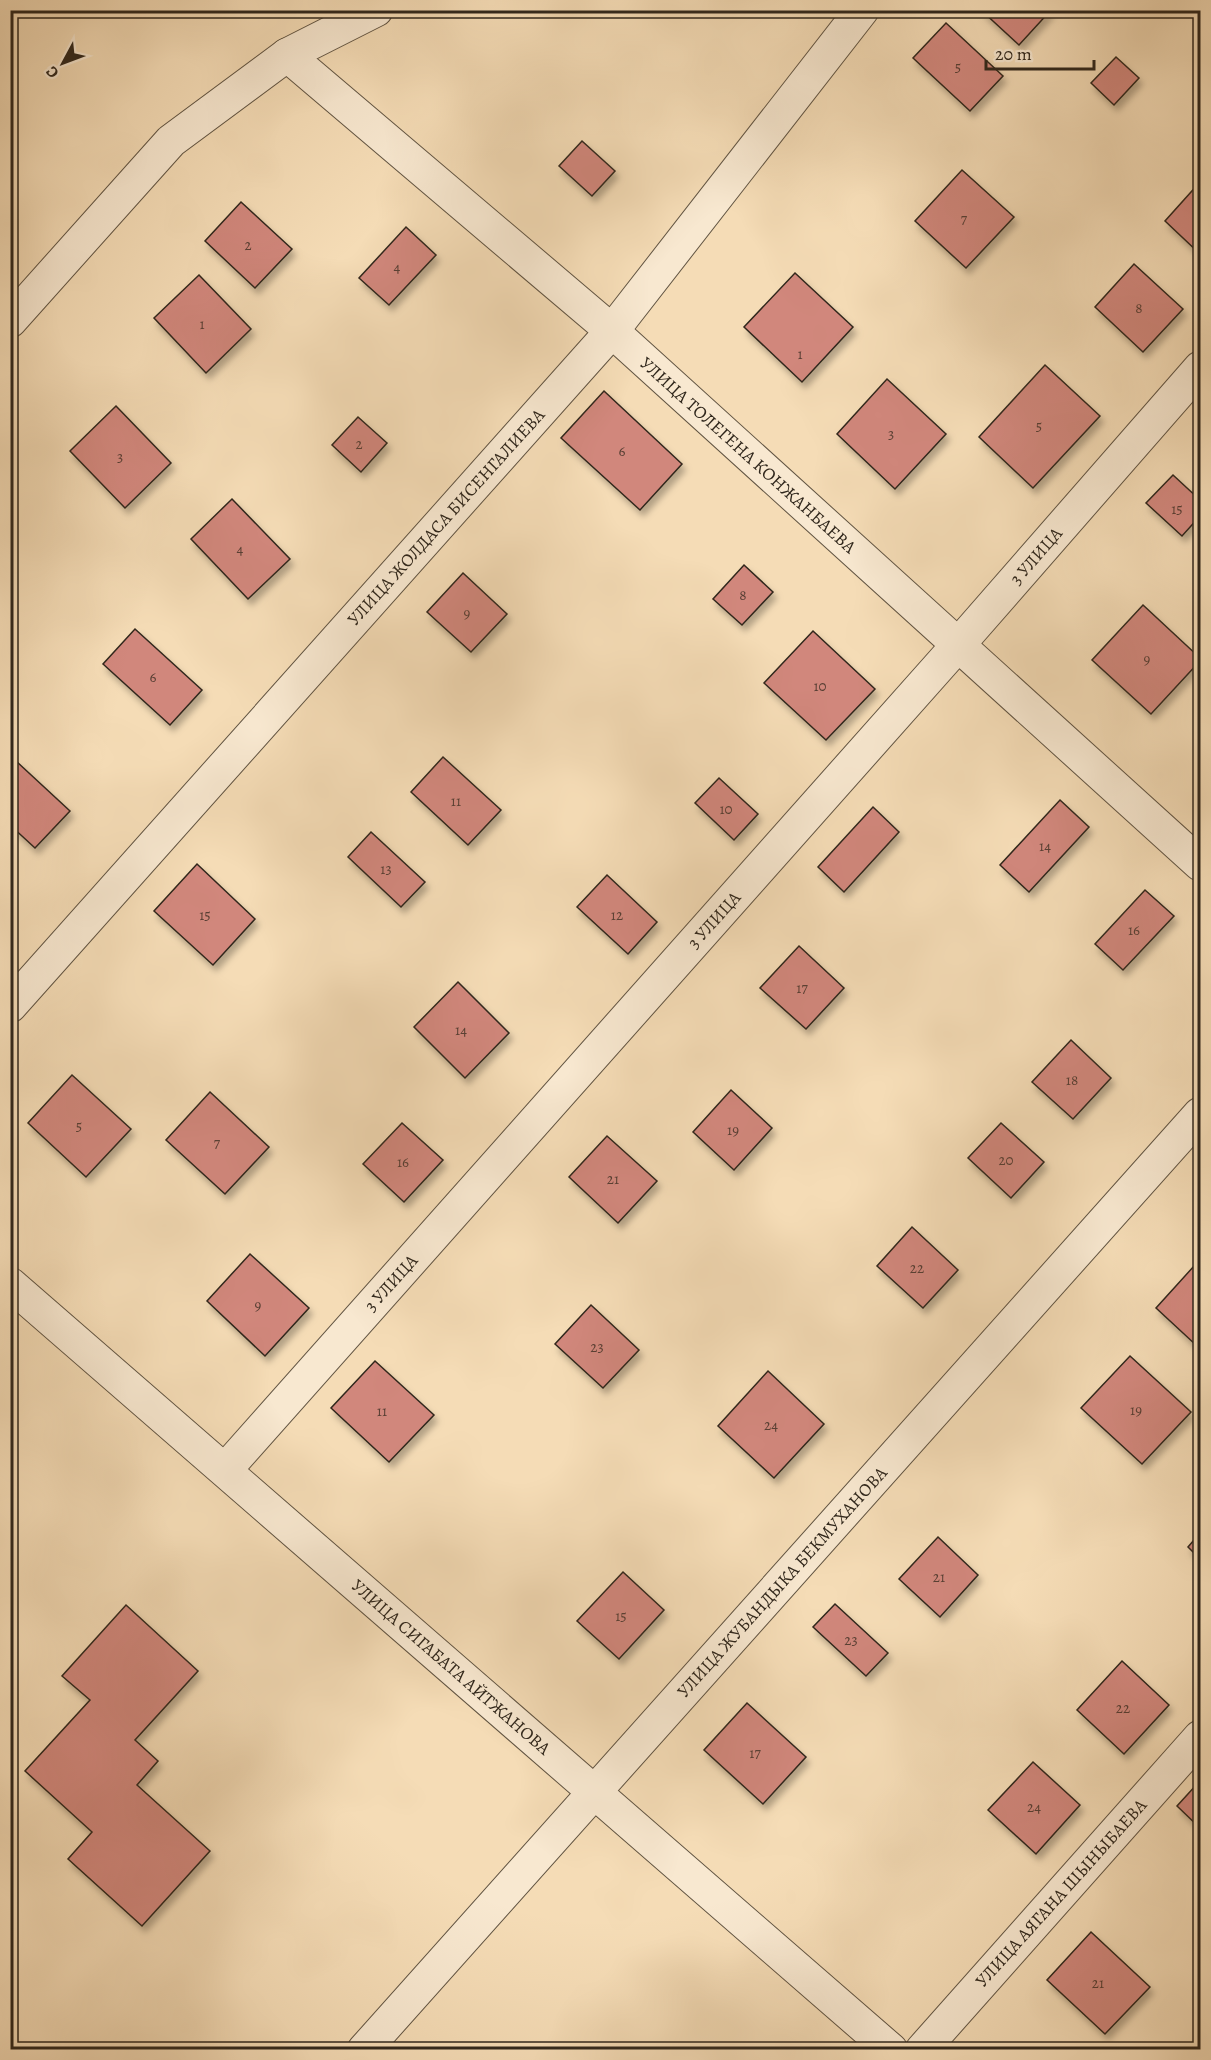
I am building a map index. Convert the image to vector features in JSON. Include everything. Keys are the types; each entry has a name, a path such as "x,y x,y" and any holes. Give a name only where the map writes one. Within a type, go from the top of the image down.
{"street":[{"path":"10,321 171,141 287,55 376,10"},
{"name":"УЛИЦА ЖОЛДАСА БИСЕНГАЛИЕВА","path":"10,1006 612,331 862,10"},
{"name":"УЛИЦА ТОЛЕГЕНА КОНЖАНБАЕВА","path":"287,55 612,331 1200,864"},
{"name":"3 УЛИЦА","path":"225,1470 958,645 1200,368"},
{"name":"УЛИЦА ЖУБАНДЫКА БЕКМУХАНОВА","path":"364,2049 1200,1114"},
{"name":"УЛИЦА СИГАБАТА АЙТЖАНОВА","path":"10,1284 891,2049"},
{"name":"УЛИЦА АЯГАНА ШЫНЫБАЕВА","path":"922,2049 1200,1737"}],"building":[{"path":"981,10 1051,10 1019,45"},
{"path":"946,23 1003,76 970,111 913,58"},
{"path":"1116,57 1139,78 1114,105 1091,83"},
{"path":"582,141 615,171 592,196 559,166"},
{"path":"962,170 1014,217 966,268 915,221"},
{"path":"1200,182 1200,254 1165,221"},
{"path":"241,202 292,249 255,288 205,241"},
{"path":"406,227 436,255 389,305 359,278"},
{"path":"1134,264 1183,309 1143,352 1095,307"},
{"path":"795,273 853,327 802,382 744,327"},
{"path":"199,275 251,329 206,373 154,318"},
{"path":"1045,365 1100,416 1033,488 979,437"},
{"path":"887,379 946,434 895,489 837,434"},
{"path":"604,391 682,464 640,510 561,438"},
{"path":"116,406 171,463 125,508 70,451"},
{"path":"358,417 387,443 361,472 332,445"},
{"path":"1173,475 1200,500 1200,516 1182,536 1146,503"},
{"path":"232,499 290,559 248,599 191,539"},
{"path":"744,565 773,592 742,625 713,599"},
{"path":"463,573 507,614 471,652 427,612"},
{"path":"1143,605 1200,658 1200,661 1151,714 1092,660"},
{"path":"135,629 202,690 170,725 103,664"},
{"path":"813,631 875,689 826,740 764,683"},
{"path":"443,757 501,810 468,845 411,792"},
{"path":"16,761 70,811 35,848 10,825 10,768"},
{"path":"719,778 758,814 734,840 695,803"},
{"path":"1060,800 1089,827 1029,892 1000,865"},
{"path":"873,807 899,832 844,892 818,867"},
{"path":"371,832 425,882 401,907 348,857"},
{"path":"197,864 255,919 213,965 154,911"},
{"path":"607,875 657,922 628,954 577,907"},
{"path":"1145,890 1174,916 1123,970 1095,944"},
{"path":"799,946 844,988 806,1029 760,988"},
{"path":"458,982 509,1033 465,1078 414,1027"},
{"path":"1071,1040 1111,1078 1073,1119 1032,1082"},
{"path":"72,1075 131,1129 86,1177 28,1123"},
{"path":"731,1090 772,1128 734,1170 693,1132"},
{"path":"210,1092 269,1147 225,1194 166,1140"},
{"path":"402,1123 443,1160 404,1202 363,1164"},
{"path":"1001,1123 1044,1162 1011,1198 968,1158"},
{"path":"607,1136 657,1181 618,1223 569,1177"},
{"path":"912,1227 958,1270 923,1308 877,1266"},
{"path":"250,1254 309,1308 265,1356 207,1301"},
{"path":"1194,1266 1200,1272 1200,1342 1197,1346 1156,1308"},
{"path":"591,1305 639,1350 603,1388 555,1344"},
{"path":"1130,1356 1191,1412 1142,1464 1081,1408"},
{"path":"375,1361 434,1415 389,1462 331,1408"},
{"path":"768,1371 824,1424 774,1478 718,1426"},
{"path":"1200,1533 1200,1559 1188,1547"},
{"path":"938,1537 978,1575 940,1617 899,1579"},
{"path":"623,1572 664,1610 619,1659 577,1621"},
{"path":"835,1604 888,1653 866,1676 813,1627"},
{"path":"126,1605 198,1671 135,1740 158,1761 137,1785 210,1851 142,1926 68,1859 92,1832 25,1771 90,1700 62,1676"},
{"path":"1122,1661 1169,1705 1124,1754 1077,1710"},
{"path":"747,1703 806,1757 763,1804 704,1750"},
{"path":"1033,1762 1080,1805 1036,1854 988,1810"},
{"path":"1197,1784 1200,1787 1200,1828 1177,1806"},
{"path":"1091,1932 1150,1987 1105,2034 1047,1980"}]}
